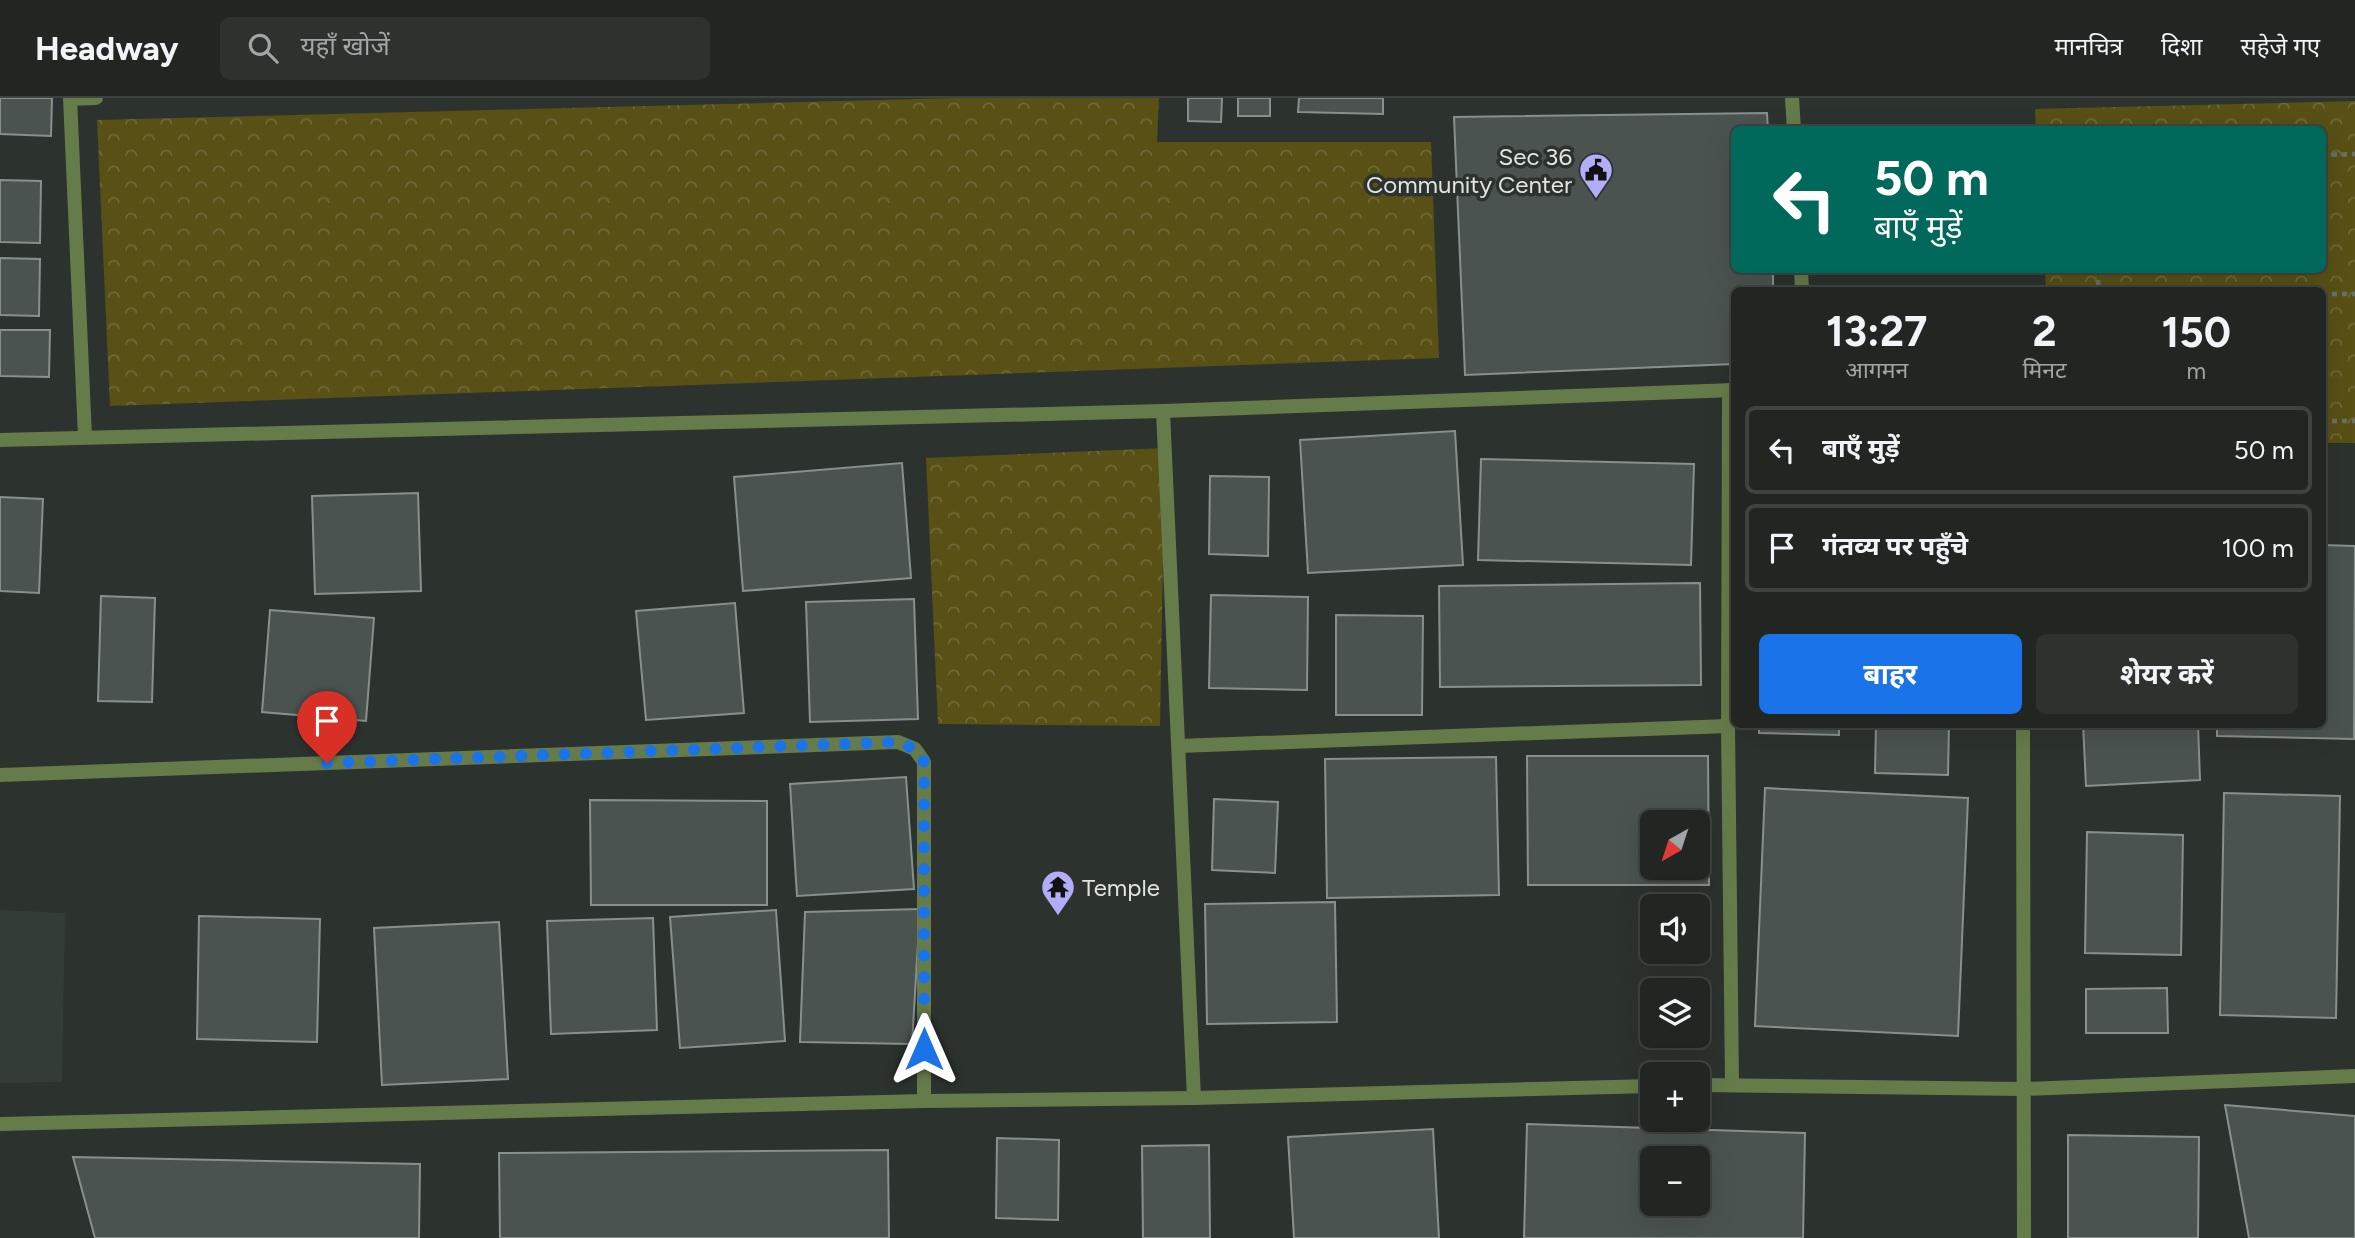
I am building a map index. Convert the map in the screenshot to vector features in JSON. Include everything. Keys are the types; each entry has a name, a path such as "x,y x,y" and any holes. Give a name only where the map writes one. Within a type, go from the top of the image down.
{"street":[{"path":"85,437 70,98 96,98"},
{"path":"1793,98 1794,126"},
{"path":"0,440 1163,411 1731,390"},
{"path":"1163,411 1194,1098"},
{"path":"1731,474 1728,726 1732,1084"},
{"path":"1179,746 1728,726"},
{"path":"2023,728 2024,1238"},
{"path":"0,775 898,742 915,749 924,762 924,1101"},
{"path":"1710,1085 2024,1088 2355,1076"},
{"path":"0,1124 1640,1086"}],"path":[{"path":"2326,155 2355,154"},
{"path":"2326,294 2355,294"},
{"path":"2326,421 2355,421"}],"shaded area":[{"path":"0,910 65,913 62,1082 0,1083"}],"green space":[{"path":"955,98 1159,98 1157,142 1431,142 1439,358 110,406 97,120"},
{"path":"2355,101 2355,443 2326,443 2326,287 2046,287 2045,273 2326,273 2326,126 2036,126 2035,109"},
{"path":"1165,448 1160,726 938,724 926,458"}],"building":[{"path":"0,98 52,98 51,136 0,134"},
{"path":"1188,98 1222,98 1221,122 1188,121"},
{"path":"1238,98 1270,98 1270,116 1238,116"},
{"path":"1299,98 1383,98 1383,114 1298,112"},
{"name":"Sec 36 Community Center","path":"1767,113 1768,126 1731,126 1731,273 1773,273 1773,287 1731,287 1731,364 1465,375 1454,117"},
{"path":"0,180 41,181 40,243 0,242"},
{"path":"0,258 40,259 39,316 0,315"},
{"path":"0,330 50,330 49,377 0,376"},
{"path":"1455,431 1463,565 1308,573 1300,440"},
{"path":"1481,459 1694,464 1691,565 1478,560"},
{"path":"902,463 911,578 743,591 734,477"},
{"path":"1210,476 1269,477 1268,556 1209,554"},
{"path":"418,493 421,591 315,594 312,496"},
{"path":"0,497 43,499 39,593 0,591"},
{"path":"2326,545 2355,546 2354,739 2217,736 2217,728 2326,728"},
{"path":"1700,583 1701,685 1440,687 1439,586"},
{"path":"1211,595 1308,597 1307,690 1209,688"},
{"path":"101,596 155,598 152,702 98,701"},
{"path":"914,599 918,719 810,722 806,602"},
{"path":"735,603 744,713 646,720 636,611"},
{"path":"270,610 374,618 366,721 262,712"},
{"path":"1336,615 1423,616 1422,715 1336,715"},
{"path":"1759,728 1839,728 1839,735 1759,733"},
{"path":"1876,728 1949,728 1948,775 1875,773"},
{"path":"2083,728 2198,728 2200,780 2086,786"},
{"path":"1527,756 1708,756 1708,810 1640,810 1640,880 1709,880 1709,885 1528,885"},
{"path":"1496,757 1499,895 1327,898 1325,759"},
{"path":"906,777 914,889 797,896 790,784"},
{"path":"1765,788 1968,798 1958,1036 1755,1026"},
{"path":"2224,793 2340,796 2336,1018 2220,1015"},
{"path":"1214,799 1278,802 1275,873 1212,870"},
{"path":"590,800 767,801 767,905 591,905"},
{"path":"2087,832 2183,835 2181,955 2085,953"},
{"path":"1335,902 1337,1022 1207,1024 1205,904"},
{"path":"920,909 912,1044 800,1042 805,912"},
{"path":"776,910 785,1041 680,1048 670,917"},
{"path":"199,916 320,919 317,1042 197,1039"},
{"path":"653,918 657,1030 551,1034 547,921"},
{"path":"499,922 508,1079 382,1085 374,928"},
{"path":"2167,988 2168,1033 2086,1033 2086,989"},
{"path":"2225,1105 2355,1116 2355,1238 2249,1238"},
{"path":"1527,1124 1640,1128 1640,1132 1710,1130 1805,1133 1803,1238 1524,1238"},
{"path":"1433,1129 1439,1238 1294,1238 1288,1137"},
{"path":"2068,1135 2199,1137 2198,1238 2068,1238"},
{"path":"997,1138 1059,1140 1058,1220 996,1218"},
{"path":"1209,1145 1210,1238 1143,1238 1142,1146"},
{"path":"888,1150 889,1238 500,1238 499,1153"},
{"path":"73,1157 420,1164 419,1238 95,1238"}],"place":[{"name":"Sec 36 Community Center","path":"1596,200"},
{"name":"Temple","path":"1058,917"}],"route":[{"path":"327,763 898,742 915,749 924,762 924,1049"}]}
